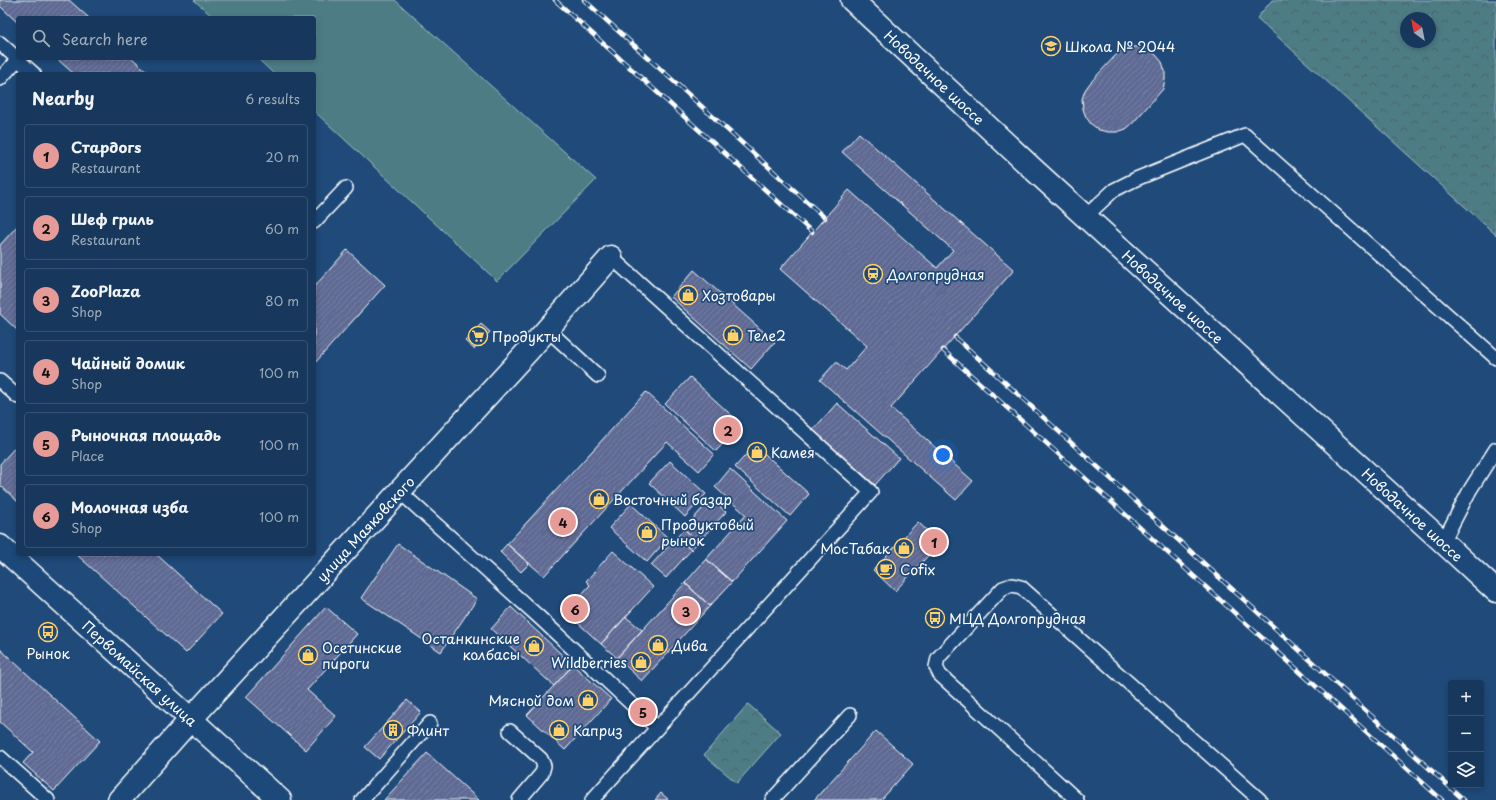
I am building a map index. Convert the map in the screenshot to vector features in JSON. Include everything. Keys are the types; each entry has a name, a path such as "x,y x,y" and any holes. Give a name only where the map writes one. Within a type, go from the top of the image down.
{"street":[{"name":"Новодачное шоссе","path":"852,0 1085,217 1496,591"},
{"name":"улица Маяковского","path":"119,800 547,329 611,256"},
{"name":"Первомайская улица","path":"0,546 280,800"}],"lane":[{"path":"0,43 16,57"},
{"path":"0,79 17,60"},
{"path":"19,60 32,72"},
{"path":"1085,217 1114,190 1136,179 1245,135 1496,358"},
{"path":"316,220 346,188"},
{"path":"592,800 871,492 611,256"},
{"path":"547,329 598,376"},
{"path":"0,381 16,395"},
{"path":"1443,542 1470,490 1496,449"},
{"path":"400,491 540,618 657,728"},
{"path":"1077,800 940,675 936,667 938,658 957,637 1003,588 1012,585 1021,587 1260,800"},
{"path":"772,800 850,715"},
{"path":"362,800 430,723"},
{"path":"510,731 541,759 544,766 542,773 519,800"},
{"path":"0,756 48,800"}],"green space":[{"path":"194,0 395,0 596,180 497,281 316,113 316,72 272,72 259,60 316,60 316,16 212,16"},
{"path":"1272,0 1496,0 1496,235 1257,18"},
{"path":"748,704 781,733 737,783 704,755"}],"building":[{"path":"0,0 69,0 87,16 16,16 16,21 0,6"},
{"path":"1131,47 1140,47 1149,50 1162,62 1165,71 1163,89 1126,129 1117,132 1099,130 1091,124 1083,109 1082,99 1085,90 1115,56 1122,50"},
{"path":"58,60 134,60 148,72 72,72"},
{"path":"859,133 1014,270 891,408 973,481 956,500 820,380 836,362 846,370 867,346 780,269 849,190 937,268 953,250 842,152"},
{"path":"16,227 16,329 0,314 0,245"},
{"path":"347,250 385,285 316,362 316,285"},
{"path":"694,270 775,342 751,369 671,297"},
{"name":"Продукты","path":"481,324 490,332 474,349 465,341"},
{"path":"690,377 741,424 716,451 665,404"},
{"path":"646,392 714,454 699,471 667,442 544,576 507,544"},
{"path":"837,403 899,458 875,485 813,430"},
{"path":"755,445 809,494 790,516 735,467"},
{"path":"16,446 16,500 0,485 0,464"},
{"path":"670,461 706,494 685,517 649,483"},
{"path":"730,469 787,521 732,582 706,559 746,515 715,487"},
{"path":"711,499 726,512 698,542 684,529"},
{"path":"631,504 668,538 647,562 609,528"},
{"path":"918,522 940,543 895,591 873,570"},
{"path":"684,529 698,542 691,550 677,537"},
{"path":"677,537 691,550 666,578 651,565"},
{"path":"398,544 477,599 441,652 361,598"},
{"path":"507,544 529,564 521,572 500,552"},
{"path":"613,551 653,587 601,644 566,612 590,585 586,581"},
{"path":"78,556 158,556 222,614 186,653"},
{"path":"706,559 732,582 710,606 685,583"},
{"path":"685,583 710,606 642,681 617,658"},
{"path":"326,607 357,634 307,690 336,716 306,750 246,697"},
{"path":"511,607 573,665 554,686 491,629"},
{"path":"626,617 642,630 617,658 601,644"},
{"path":"0,649 100,741 54,791 23,763 33,752 0,722"},
{"path":"573,665 611,699 565,750 527,715"},
{"name":"Флинт","path":"407,700 421,712 379,759 365,747"},
{"path":"876,731 913,764 881,800 814,800"},
{"path":"427,753 479,800 384,800"},
{"path":"661,793 669,800 655,800"}],"railway":[{"path":"555,0 812,232"},
{"path":"584,0 825,218"},
{"path":"955,337 1464,800"},
{"path":"943,350 1442,800"}],"place":[{"name":"Школа № 2044","path":"1051,46"},
{"name":"Долгопрудная","path":"873,274"},
{"name":"Хозтовары","path":"688,295"},
{"name":"Теле2","path":"733,335"},
{"name":"Продукты","path":"478,336"},
{"name":"Шеф гриль","path":"728,430"},
{"name":"Камея","path":"757,452"},
{"name":"Восточный базар","path":"599,499"},
{"name":"Чайный домик","path":"563,522"},
{"name":"Продуктовый рынок","path":"647,532"},
{"name":"Стардогs","path":"934,542"},
{"name":"МосТабак","path":"904,548"},
{"name":"Cofix","path":"886,569"},
{"name":"Молочная изба","path":"575,609"},
{"name":"ZooPlaza","path":"686,611"},
{"name":"МЦД Долгопрудная","path":"935,618"},
{"name":"Рынок","path":"48,632"},
{"name":"Дива","path":"658,645"},
{"name":"Останкинские колбасы","path":"534,646"},
{"name":"Осетинские пироги","path":"308,655"},
{"name":"Wildberries","path":"641,662"},
{"name":"Мясной дом","path":"588,700"},
{"name":"Рыночная площадь","path":"643,712"},
{"name":"Флинт","path":"393,730"},
{"name":"Каприз","path":"559,730"}]}
